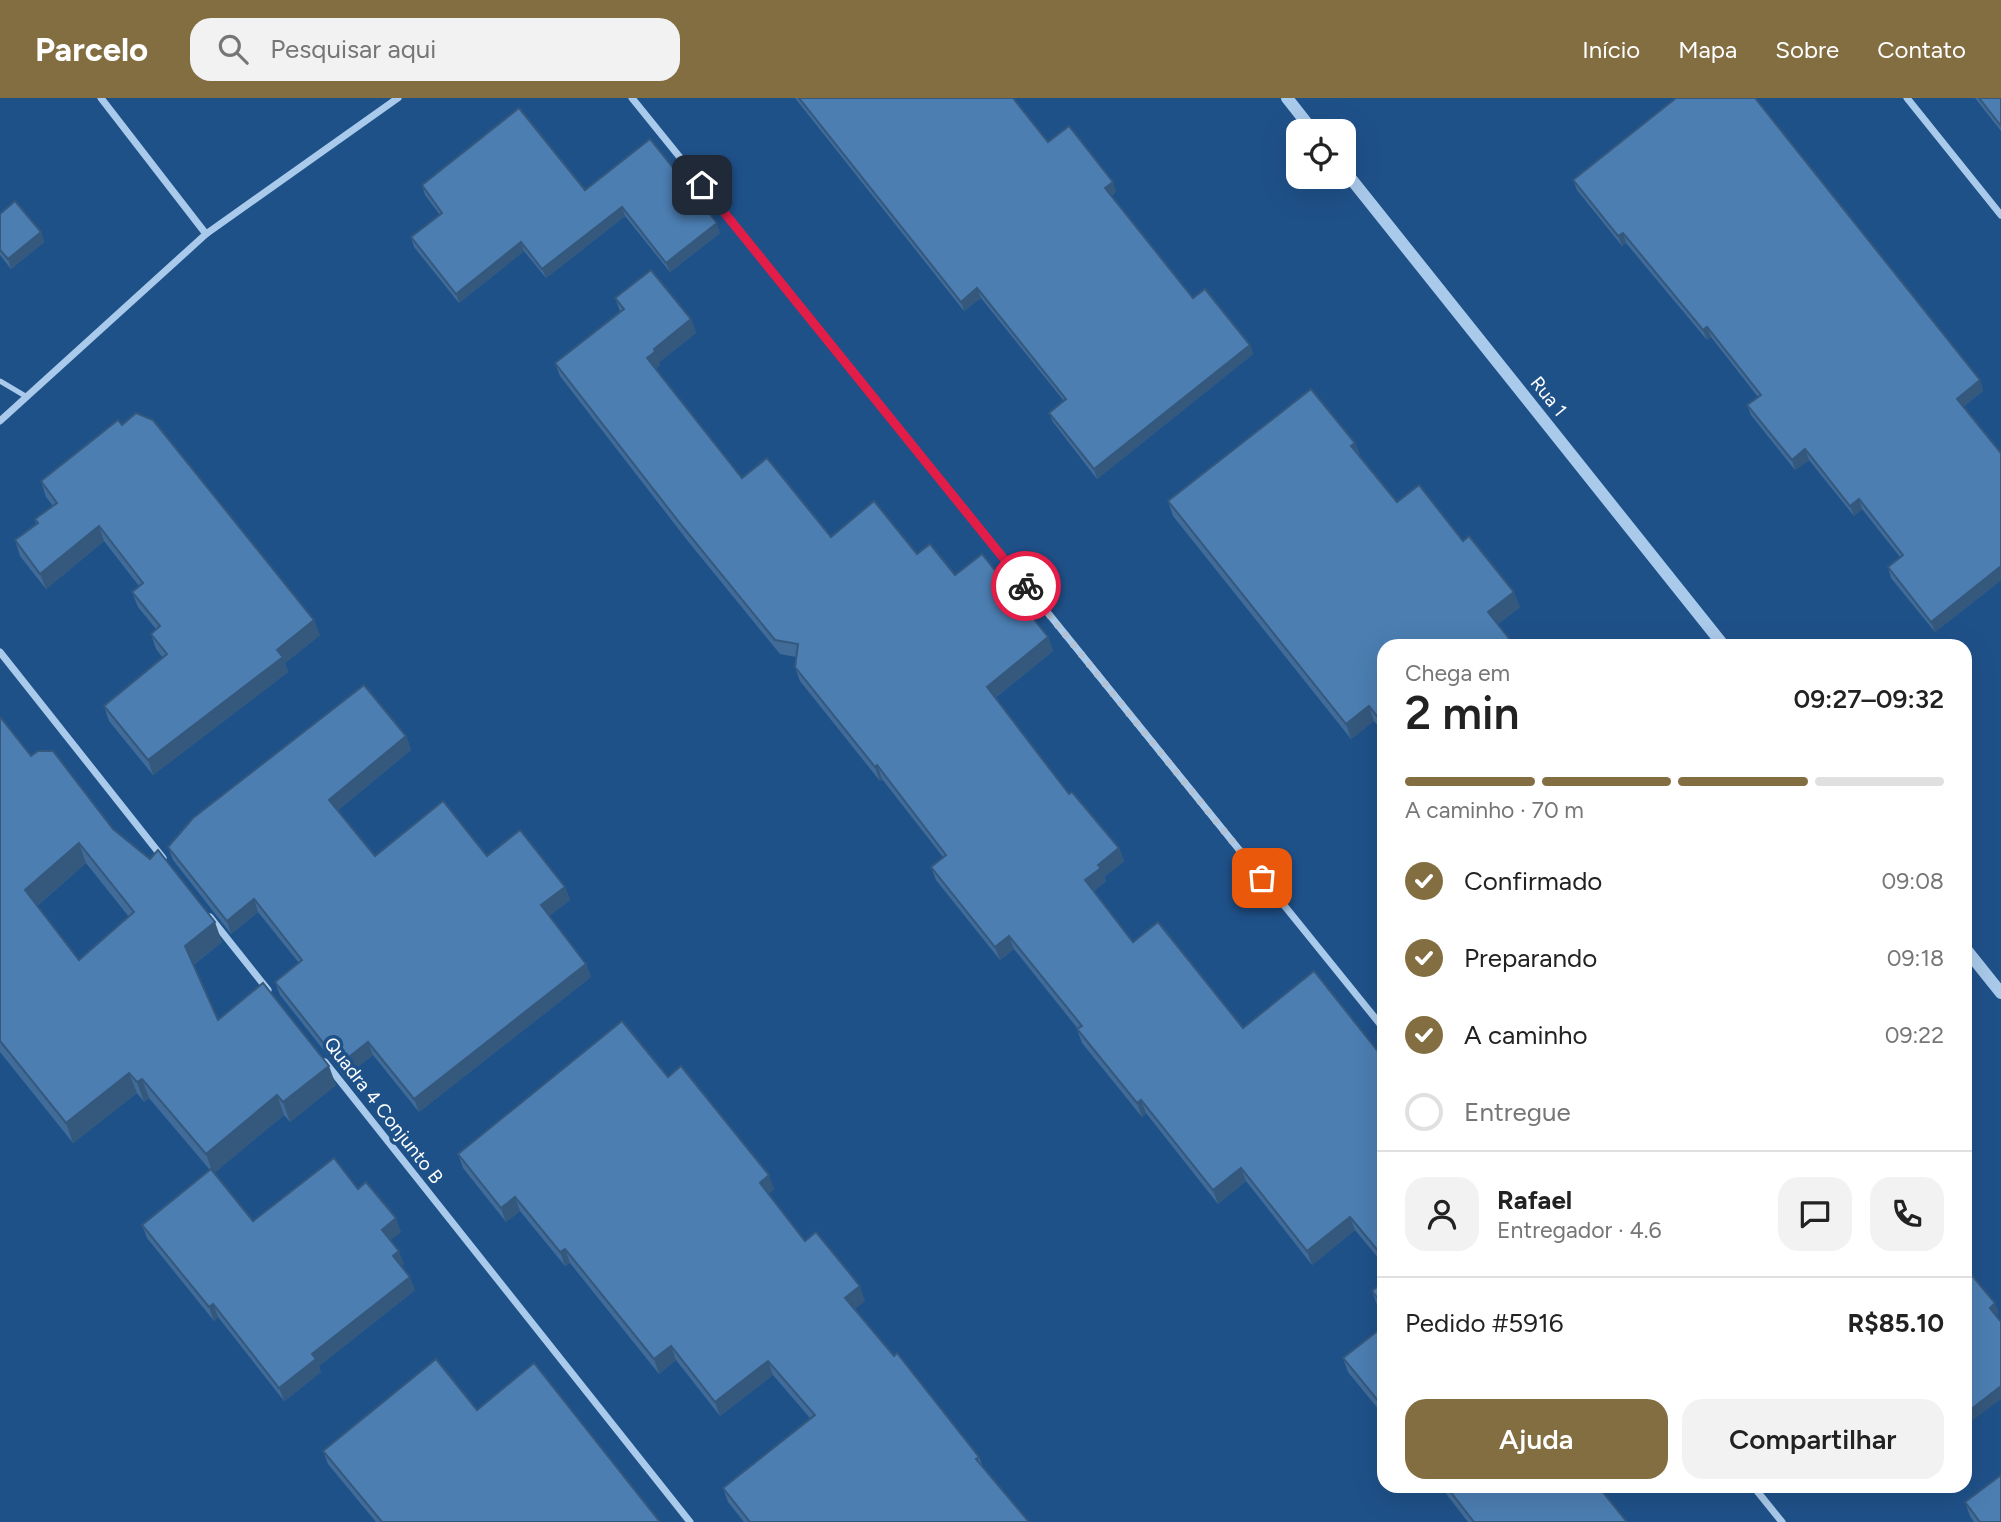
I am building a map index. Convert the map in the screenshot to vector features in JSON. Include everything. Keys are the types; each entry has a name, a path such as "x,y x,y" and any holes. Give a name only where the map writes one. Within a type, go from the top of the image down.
{"street":[{"path":"101,98 206,234"},
{"path":"0,421 206,234 398,98"},
{"path":"632,98 1377,1020"},
{"path":"1287,98 1304,119"},
{"path":"1907,98 2001,215"},
{"name":"Rua 1","path":"1356,185 1718,639"},
{"path":"0,652 173,870"},
{"path":"207,913 276,1000"},
{"path":"1972,957 2001,993"},
{"name":"Quadra 4 Conjunto B","path":"319,1055 690,1522"},
{"path":"1759,1493 1782,1522"}],"lane":[{"path":"0,381 27,397"}],"building":[{"path":"799,98 1013,98 1048,142 1069,126 1113,182 1105,188 1193,298 1205,289 1250,345 1094,469 1049,413 1066,399 977,288 961,302"},
{"path":"1676,98 1755,98 1980,380 1957,399 2001,453 2001,566 1931,622 1888,567 1903,555 1859,499 1850,506 1805,449 1792,460 1747,405 1761,395 1707,327 1703,330 1623,233 1618,236 1573,180"},
{"path":"1979,98 2001,98 2001,126"},
{"path":"519,108 585,190 650,139 717,223 666,263 622,207 542,269 521,242 456,294 411,237 442,213 422,185"},
{"path":"15,201 41,232 8,259 0,250 0,214"},
{"path":"651,270 691,319 647,358 742,478 767,458 831,537 874,501 917,554 930,544 955,575 982,554 1048,637 987,687 1069,794 1072,792 1119,848 1098,865 1101,868 1085,880 1133,942 1158,922 1243,1028 1314,971 1377,1050 1377,1250 1350,1217 1307,1251 1241,1168 1213,1190 1141,1100 1137,1103 1077,1029 1082,1026 1009,936 995,947 931,867 946,855 877,765 875,767 795,667 798,644 775,640 555,363 624,309 615,298"},
{"path":"1311,389 1355,443 1351,446 1397,502 1419,485 1463,541 1469,536 1514,592 1488,612 1509,639 1377,639 1377,716 1369,706 1346,724 1168,501"},
{"path":"136,413 153,420 314,620 277,650 283,657 148,760 104,706 167,654 151,634 160,626 132,592 143,583 99,526 40,574 15,540 38,523 35,519 57,503 41,481 118,420 122,425"},
{"path":"364,685 406,736 329,800 375,856 443,801 487,856 520,830 565,887 541,905 586,964 414,1099 368,1042 340,1064 275,982 302,960 254,899 227,921 168,847 193,818"},
{"path":"0,719 31,756 38,751 53,751 113,829 150,859 158,850 215,922 185,946 218,1020 263,983 329,1066 283,1102 277,1095 206,1154 142,1079 137,1082 129,1073 66,1123 0,1041","holes":["79,843 134,912 79,960 25,890"]},
{"path":"622,1021 668,1077 681,1066 769,1175 760,1183 805,1241 816,1232 860,1286 845,1298 894,1356 897,1353 979,1457 976,1459 1029,1522 750,1522 723,1488 815,1415 768,1361 715,1402 671,1346 654,1359 565,1249 560,1252 515,1197 501,1208 458,1154"},
{"path":"334,1158 358,1189 366,1182 396,1218 382,1230 399,1251 393,1256 410,1277 312,1354 316,1359 279,1388 213,1304 209,1307 142,1225 211,1169 253,1221"},
{"path":"1972,1275 1995,1303 1990,1308 2001,1322 2001,1386 1972,1409"},
{"path":"1377,1331 1377,1399 1343,1358"},
{"path":"436,1359 477,1410 534,1363 660,1522 382,1522 323,1451"},
{"path":"2001,1475 2001,1522 1980,1522 1965,1502"},
{"path":"1451,1493 1604,1493 1627,1522 1474,1522"}],"way so far":[{"path":"1026,586 1262,878"}],"route":[{"path":"702,185 1026,586"}]}
